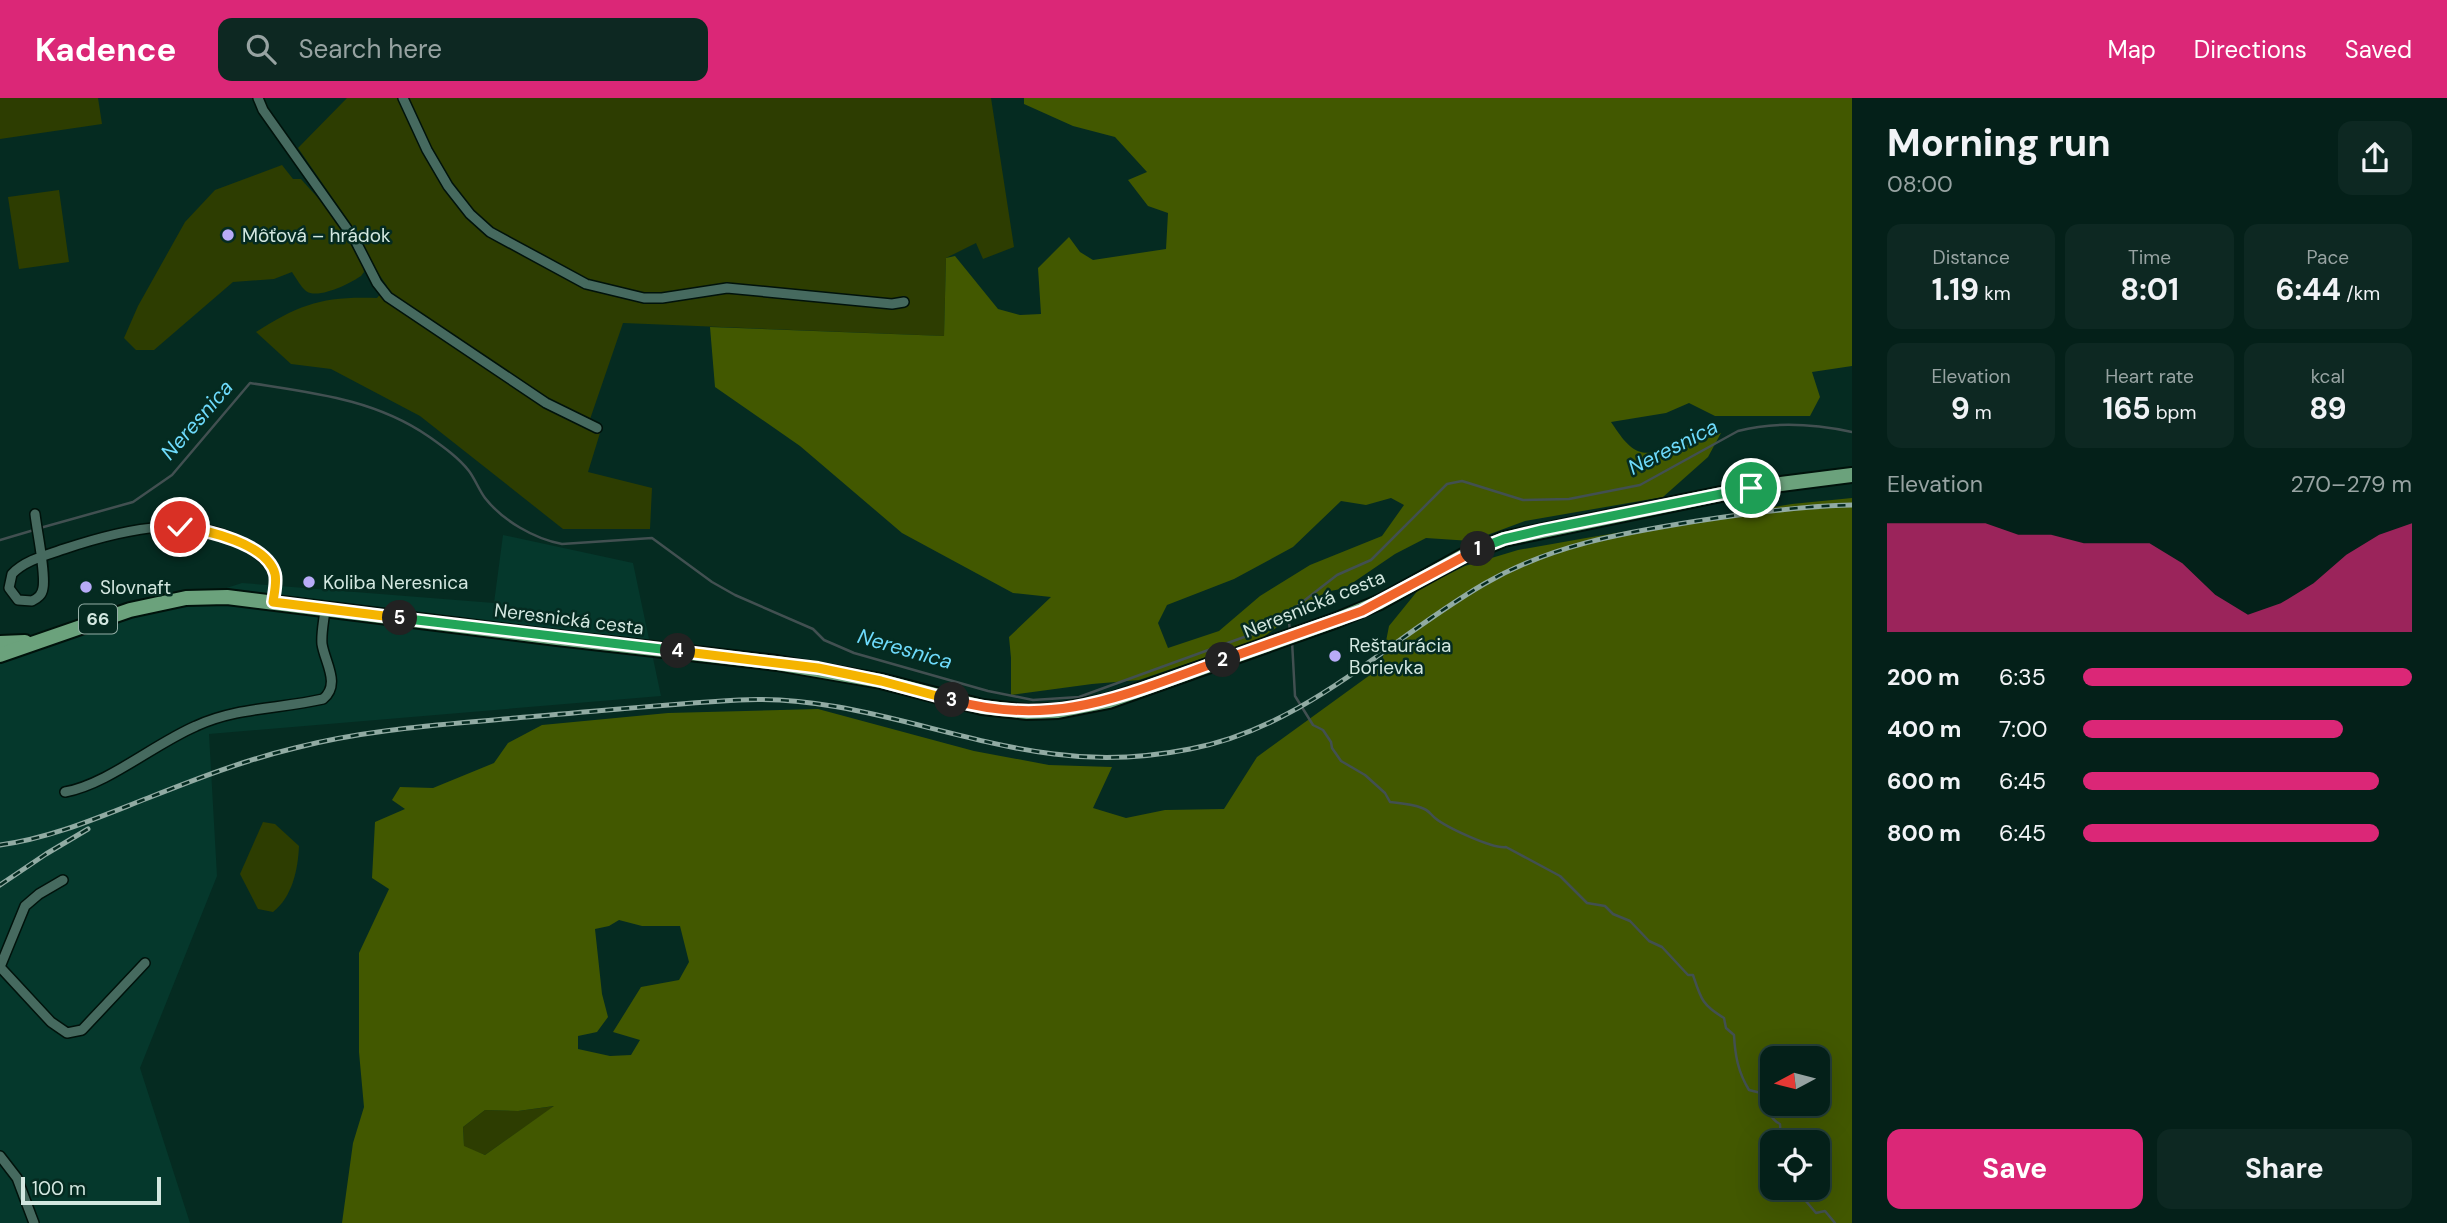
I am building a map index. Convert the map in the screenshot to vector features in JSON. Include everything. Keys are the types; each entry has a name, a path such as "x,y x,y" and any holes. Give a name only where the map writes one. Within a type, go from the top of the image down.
{"main road":[{"name":"Neresnická cesta","path":"40,640 109,615 186,598 227,597 798,665 881,681 982,707 1012,712 1058,711 1109,701 1337,620 1380,602 1463,556 1504,539 1751,488 1852,475"},
{"path":"0,643 40,640"},
{"path":"0,663 17,657 40,640"},
{"name":"66","path":"0,655 40,640"}],"street":[{"path":"258,98 263,110 355,240 377,283 388,297 545,403 597,428"},
{"path":"403,98 427,150 448,186 470,214 490,232 586,284 644,298 662,298 727,288 892,304 904,302"},
{"path":"34,514 40,553 43,580 40,595 33,601 23,602 14,597 9,588 9,578 15,570 40,553 138,528 180,527 199,529 233,539 267,561 275,576 273,602"},
{"path":"65,792 88,786 209,720 252,709 323,699 332,685 323,645 325,609"},
{"path":"63,880 25,906 0,967 51,1022 68,1033 82,1030 145,963"},
{"path":"0,1156 17,1178 34,1223"}],"shaded area":[{"path":"503,535 633,563 661,696 209,734 217,876 140,1068 190,1223 0,1223 0,661 242,583 494,603"}],"green space":[{"path":"0,98 98,98 102,124 0,139"},
{"path":"347,98 991,98 1014,247 983,259 976,243 946,258 944,336 623,323 587,428 600,433 588,472 652,488 650,529 563,529 420,416 331,369 291,364 256,332 299,308 327,300 377,298 387,286 365,254 354,229 298,148"},
{"path":"1024,98 1852,98 1852,366 1812,372 1820,397 1810,416 1715,416 1689,403 1666,413 1611,422 1632,447 1649,453 1681,447 1721,433 1708,457 1663,497 1525,521 1471,541 1426,538 1395,554 1345,588 1326,592 1262,638 1139,680 1011,695 1009,637 1051,597 1013,593 902,533 800,446 715,387 710,327 944,336 946,258 955,256 998,309 1020,315 1041,314 1038,268 1069,237 1080,252 1093,260 1166,249 1168,213 1148,206 1128,180 1147,172 1115,137 1073,126 1024,104","holes":["1391,498 1404,505 1382,536 1310,565 1260,596 1219,631 1168,648 1158,623 1167,605 1234,579 1293,547 1341,501 1366,505"]},
{"path":"282,165 293,179 301,179 347,234 361,259 364,272 361,276 342,286 318,293 306,291 292,272 274,279 233,282 154,350 136,350 124,338 138,306 185,222 215,190"},
{"path":"59,190 69,262 19,269 8,197"},
{"path":"1852,498 1852,1223 342,1223 353,1143 364,1107 359,1052 359,953 389,889 372,878 375,822 405,809 392,800 400,787 433,788 494,763 508,743 542,725 668,713 818,709 974,751 1049,765 1112,767 1093,808 1126,818 1165,810 1224,809 1257,757 1381,667 1389,626 1419,589 1465,566 1518,550 1792,504","holes":["619,920 642,926 680,926 689,962 679,980 641,987 613,1032 640,1040 631,1055 610,1056 578,1049 578,1036 597,1032 608,1017 602,994 595,929 609,926","554,1106 485,1155 464,1146 463,1127 485,1110 518,1111"]},
{"path":"263,822 275,824 299,846 293,882 285,899 273,912 258,909 240,874"},
{"path":"555,1106 485,1155 464,1147 463,1127 485,1110 518,1111"}],"waterway":[{"name":"Neresnica","path":"40,528 133,502 172,475 250,383 297,390 365,406 407,424 460,461 485,498 501,514 520,528 541,538 562,544 652,538 712,582 813,629 824,640 854,653 988,691 1033,700 1079,697 1269,628 1337,575 1371,560 1447,484 1462,481 1523,500 1569,499 1640,485 1738,431 1795,425 1852,432"},
{"name":"Neresnica","path":"0,540 34,530"},
{"path":"1288,614 1290,631"},
{"path":"1292,641 1295,696 1313,725 1323,730 1341,761 1365,775 1385,793 1390,802 1424,809 1459,832 1491,845 1506,847 1560,876 1587,903 1605,906 1613,914 1630,921 1649,941 1662,947 1688,975 1693,975 1703,1001 1724,1018 1726,1028 1734,1035 1742,1077 1749,1090 1765,1094 1767,1107 1780,1124 1780,1130"},
{"path":"1805,1200 1816,1213 1825,1211 1835,1223"}],"railway":[{"path":"0,845 57,832 239,764 350,736 405,728 656,706 739,700 820,704 1015,748 1071,756 1122,757 1190,749 1232,738 1271,722 1308,702 1484,584 1535,559 1588,542 1669,526 1774,510 1852,505"},
{"path":"0,885 88,829"}],"place":[{"name":"Môťová – hrádok","path":"228,235"},
{"name":"Koliba Neresnica","path":"309,582"},
{"name":"Slovnaft","path":"86,587"},
{"name":"Reštaurácia Borievka","path":"1335,656"}],"route":[{"path":"180,527 217,533 233,539 267,561 275,576 273,602 798,665 881,681 982,707 1012,712 1041,712 1109,701 1362,611 1463,556 1504,539 1751,488"}]}
